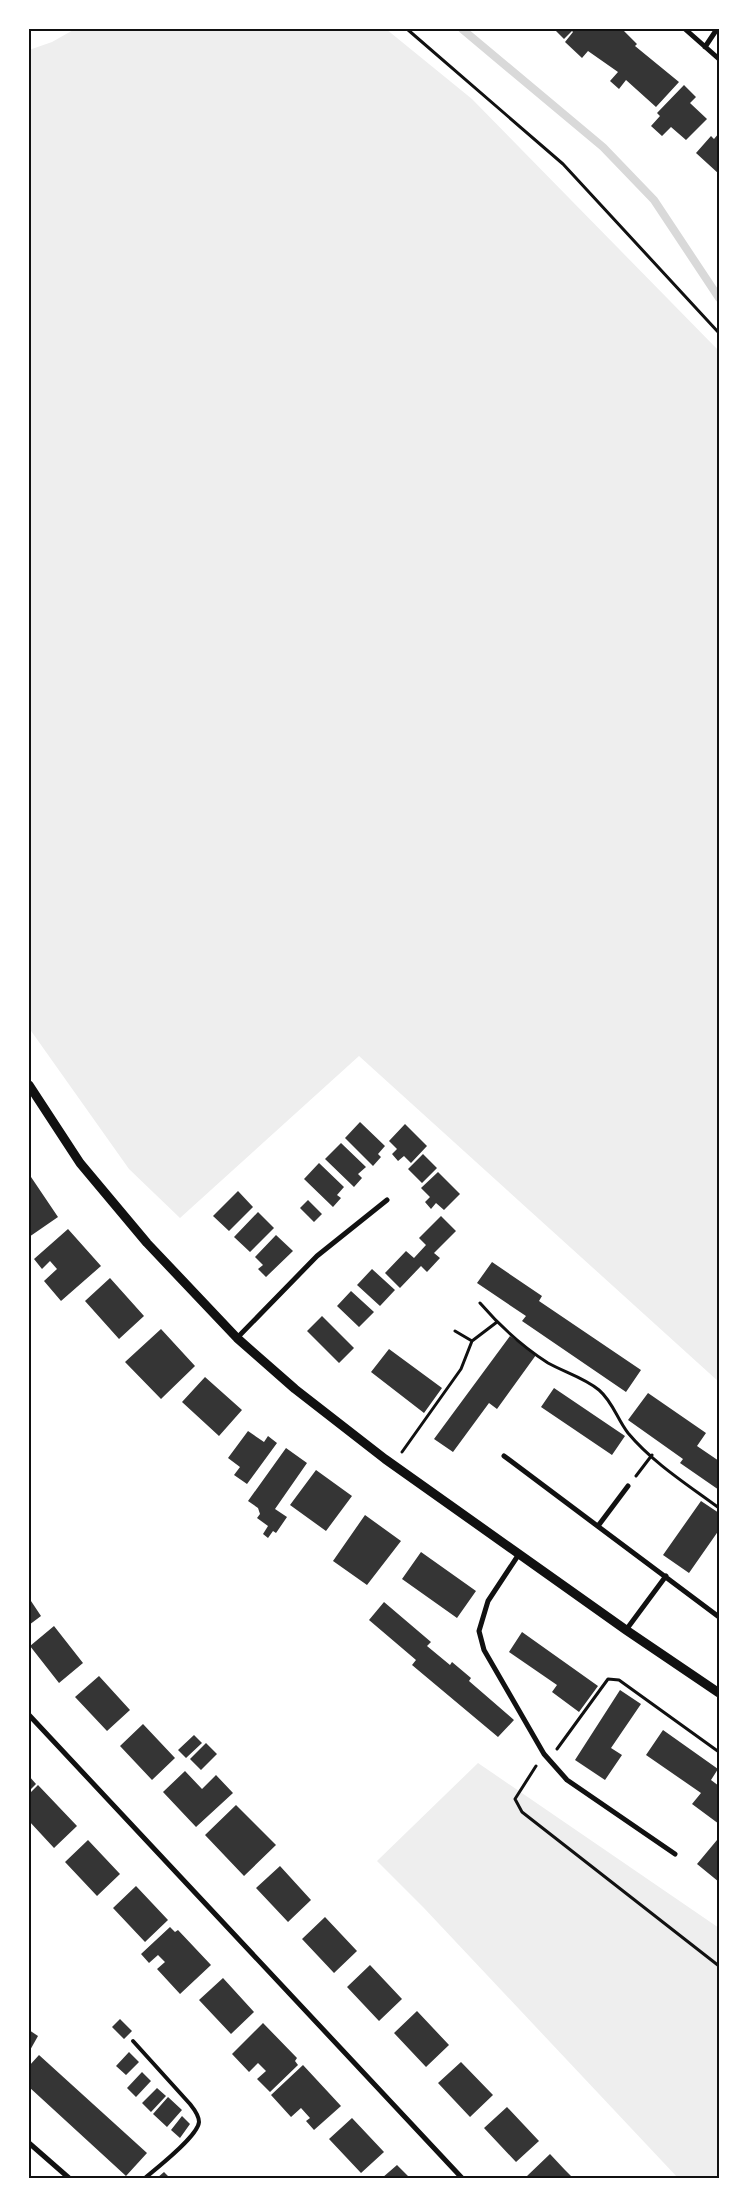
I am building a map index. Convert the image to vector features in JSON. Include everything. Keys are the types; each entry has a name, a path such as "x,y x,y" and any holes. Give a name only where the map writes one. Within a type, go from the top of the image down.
{"street":[{"path":"685,29 719,59"},
{"path":"705,47 717,29"},
{"path":"29,1085 80,1163 147,1243 237,1338 295,1389 393,1464 626,1630 719,1693"},
{"path":"237,1338 317,1256 387,1200"},
{"path":"504,1456 719,1617"},
{"path":"598,1526 628,1486"},
{"path":"519,1553 488,1601 479,1631 484,1650 544,1754 567,1780 675,1854"},
{"path":"626,1630 666,1576"},
{"path":"29,1715 87,1780 462,2178"},
{"path":"29,2143 69,2178"}],"lane":[{"path":"133,2041 190,2104 199,2122 193,2133 145,2178"}],"path":[{"path":"407,29 563,164 719,333"},
{"path":"480,1303 497,1322 547,1362 597,1388 613,1405 627,1432 652,1455 719,1508"},
{"path":"393,1464 461,1369 472,1341 497,1322"},
{"path":"455,1331 472,1341"},
{"path":"628,1486 652,1455"},
{"path":"549,1760 608,1679 613,1678 619,1680 719,1752"},
{"path":"544,1754 515,1799 522,1812 719,1966"}],"shaded area":[{"path":"75,29 386,29 472,99 719,351 719,1382 359,1056 180,1218 129,1169 29,1028 29,50 52,42"},
{"path":"478,1763 719,1928 719,2178 678,2178 423,1907 377,1861"}],"building":[{"path":"558,29 625,29 624,31 637,44 635,46 679,82 656,107 626,80 619,89 610,81 618,72 588,51 582,58 565,42 573,32 564,39 556,31"},
{"path":"684,85 696,97 690,103 707,119 686,140 671,127 662,136 651,126 660,116 657,113"},
{"path":"719,133 719,174 696,153 711,136 714,139"},
{"path":"360,1122 385,1146 378,1154 381,1157 373,1166 345,1138"},
{"path":"405,1124 427,1146 411,1163 404,1156 398,1161 392,1154 397,1149 389,1141"},
{"path":"341,1143 366,1167 358,1174 362,1178 354,1187 325,1159"},
{"path":"423,1154 437,1168 422,1183 408,1169"},
{"path":"319,1163 344,1187 337,1195 341,1198 333,1207 304,1179"},
{"path":"438,1172 460,1194 444,1210 436,1203 431,1209 425,1202 430,1197 421,1188"},
{"path":"29,1174 58,1217 29,1237"},
{"path":"238,1191 253,1207 229,1231 213,1216"},
{"path":"308,1200 322,1214 314,1222 300,1208"},
{"path":"258,1212 274,1228 250,1252 234,1237"},
{"path":"441,1216 456,1231 434,1253 440,1258 427,1272 421,1266 400,1288 385,1273 406,1251 414,1258 426,1245 419,1238"},
{"path":"68,1229 101,1266 61,1301 44,1281 57,1269 50,1261 42,1269 34,1259"},
{"path":"276,1235 293,1251 266,1277 258,1269 263,1265 255,1257"},
{"path":"492,1262 542,1296 539,1301 641,1370 626,1392 522,1321 526,1316 477,1283"},
{"path":"372,1269 395,1290 380,1306 357,1285"},
{"path":"110,1278 144,1316 119,1339 85,1301"},
{"path":"351,1291 374,1312 359,1327 337,1306"},
{"path":"322,1316 354,1348 339,1363 307,1331"},
{"path":"161,1329 195,1366 161,1399 125,1362"},
{"path":"510,1336 536,1355 497,1409 489,1403 453,1452 434,1439"},
{"path":"389,1349 442,1388 424,1413 371,1372"},
{"path":"205,1377 242,1410 219,1436 182,1402"},
{"path":"554,1388 625,1436 612,1455 541,1407"},
{"path":"648,1393 706,1433 697,1446 719,1461 719,1490 680,1463 683,1459 628,1420"},
{"path":"248,1431 264,1442 268,1436 277,1443 247,1484 234,1475 240,1467 228,1458"},
{"path":"286,1448 307,1463 275,1509 287,1517 276,1533 273,1531 268,1538 263,1534 268,1526 257,1518 260,1514 258,1508 248,1501"},
{"path":"316,1470 352,1496 326,1531 290,1505"},
{"path":"701,1501 719,1513 719,1530 689,1573 663,1555"},
{"path":"365,1515 401,1541 367,1585 333,1561"},
{"path":"421,1552 476,1591 457,1618 402,1579"},
{"path":"29,1598 41,1616 29,1625"},
{"path":"384,1602 431,1642 427,1646 450,1665 452,1662 471,1678 469,1681 514,1720 498,1737 412,1665 416,1660 369,1620"},
{"path":"54,1626 83,1663 59,1683 30,1646"},
{"path":"522,1632 598,1686 579,1712 552,1692 557,1685 509,1652"},
{"path":"99,1676 130,1710 107,1731 75,1697"},
{"path":"620,1690 641,1704 611,1748 622,1755 605,1780 575,1760"},
{"path":"143,1724 175,1758 152,1780 120,1746"},
{"path":"663,1730 718,1769 711,1780 719,1786 719,1824 692,1804 701,1793 646,1755"},
{"path":"194,1735 202,1743 186,1758 178,1750"},
{"path":"206,1743 217,1754 201,1770 190,1759"},
{"path":"185,1771 202,1789 216,1775 233,1793 196,1827 163,1792"},
{"path":"29,1776 36,1784 29,1791"},
{"path":"38,1785 77,1826 54,1848 29,1821 29,1794"},
{"path":"236,1805 276,1845 244,1876 205,1835"},
{"path":"88,1840 120,1874 97,1896 65,1862"},
{"path":"717,1840 719,1842 719,1882 697,1864"},
{"path":"280,1866 311,1900 288,1922 256,1888"},
{"path":"136,1886 168,1920 145,1942 113,1908"},
{"path":"325,1917 357,1951 334,1973 302,1939"},
{"path":"170,1927 175,1932 178,1930 211,1965 180,1994 157,1969 165,1962 158,1955 149,1963 141,1954"},
{"path":"370,1965 402,1999 379,2021 347,1987"},
{"path":"223,1978 254,2012 231,2034 199,2000"},
{"path":"417,2011 449,2045 426,2067 394,2033"},
{"path":"120,2019 132,2031 124,2039 112,2027"},
{"path":"263,2023 297,2058 295,2061 298,2065 270,2092 257,2079 266,2071 258,2063 249,2072 232,2054"},
{"path":"29,2030 38,2036 29,2052"},
{"path":"129,2052 139,2062 126,2075 116,2066"},
{"path":"39,2055 147,2153 126,2176 29,2087 29,2066"},
{"path":"461,2062 493,2095 470,2117 438,2083"},
{"path":"303,2065 341,2106 314,2130 306,2121 310,2118 301,2108 291,2117 271,2095"},
{"path":"142,2072 151,2081 136,2097 127,2088"},
{"path":"157,2088 166,2096 151,2112 142,2103"},
{"path":"168,2097 182,2110 167,2127 153,2114"},
{"path":"507,2107 539,2141 516,2162 484,2128"},
{"path":"182,2116 190,2124 180,2138 171,2130"},
{"path":"352,2118 384,2152 361,2173 329,2139"},
{"path":"550,2154 573,2178 529,2178 527,2176"},
{"path":"397,2165 410,2178 382,2178"},
{"path":"164,2172 170,2178 157,2178"}],"waterway":[{"path":"462,29 603,147 654,200 719,298"}]}
